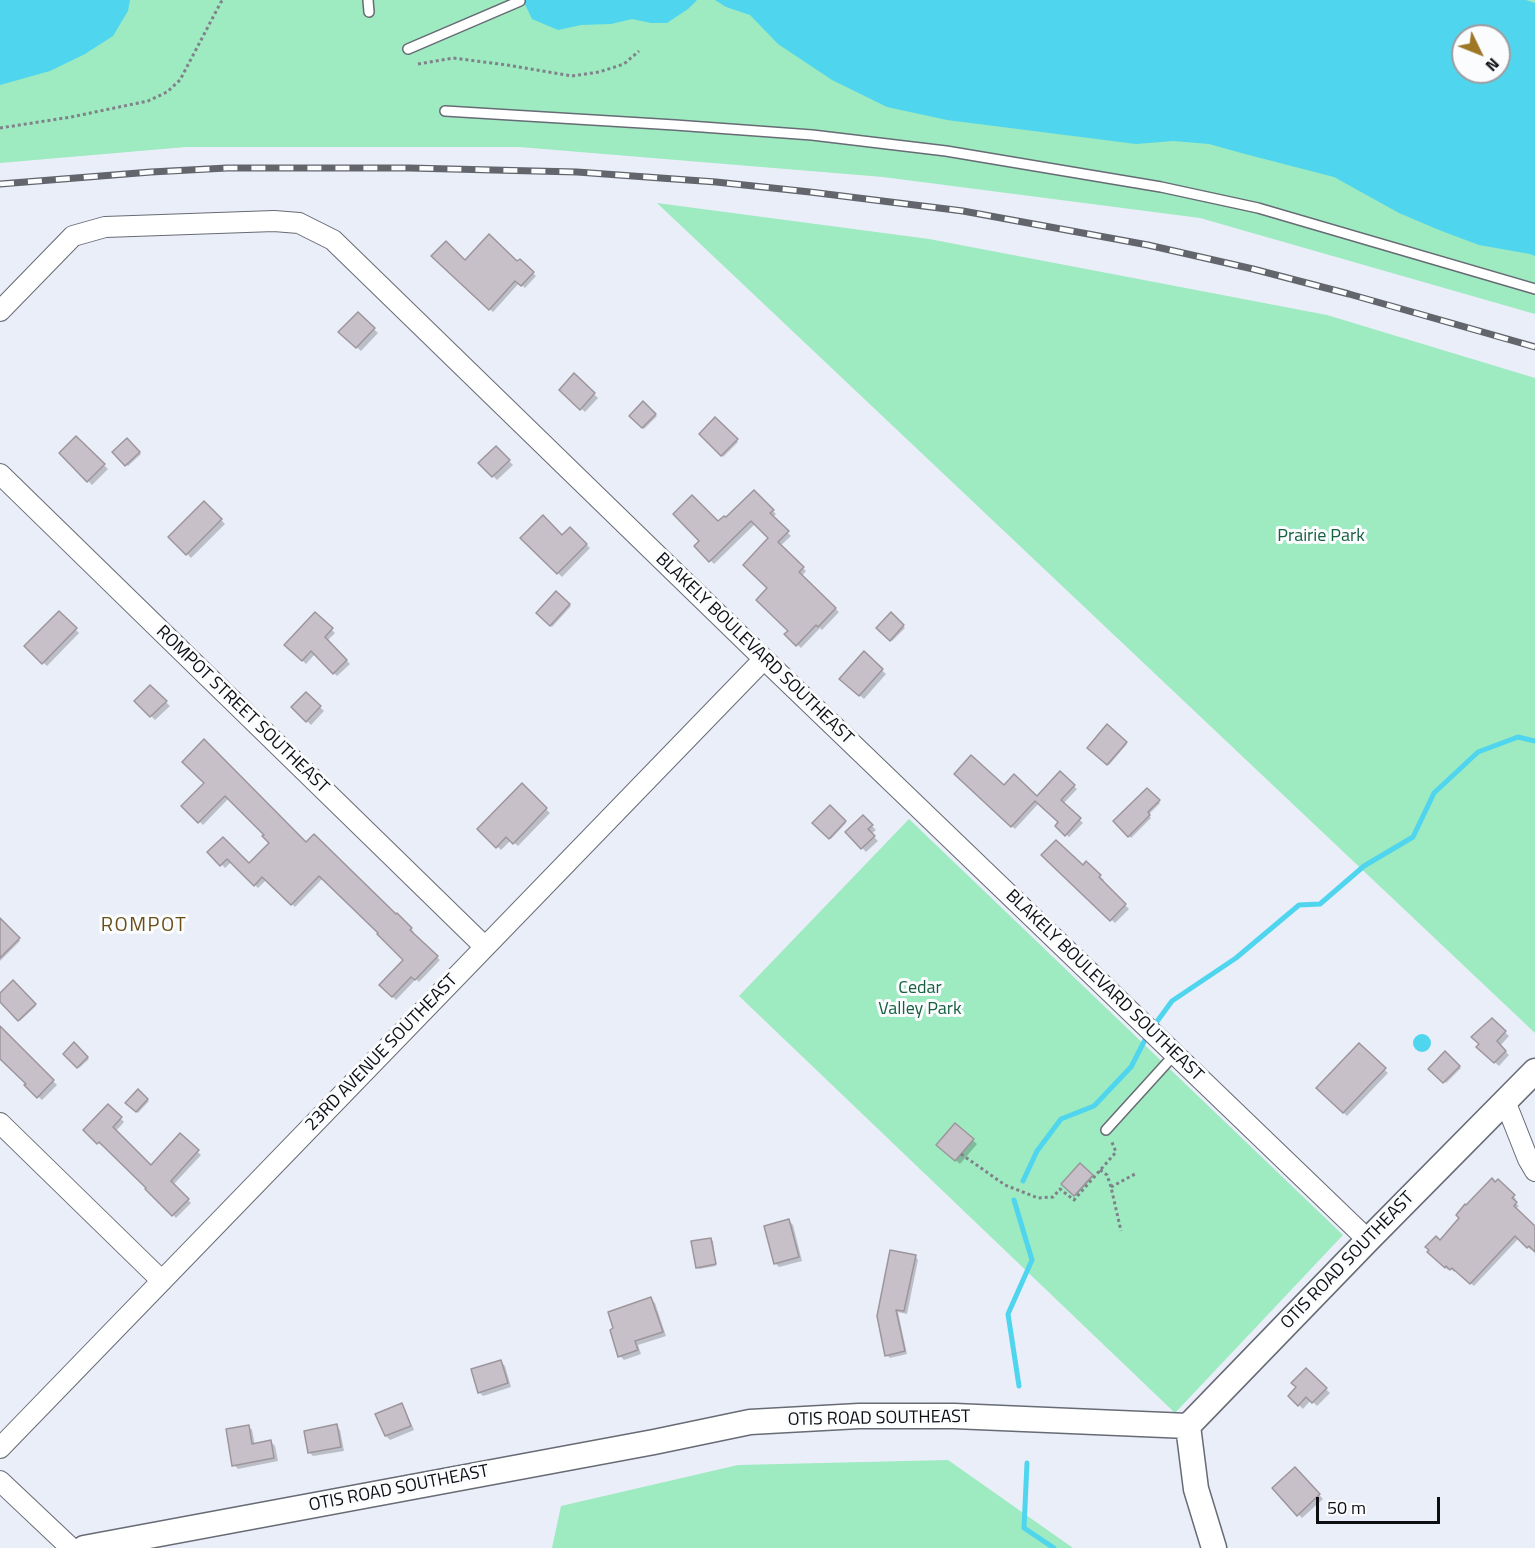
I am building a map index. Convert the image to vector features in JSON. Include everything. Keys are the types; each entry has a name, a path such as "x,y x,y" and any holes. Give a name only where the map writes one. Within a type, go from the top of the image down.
{"street":[{"name":"BLAKELY BOULEVARD SOUTHEAST","path":"0,311 73,236 105,227 274,221 299,224 333,240 764,659 1368,1240"},
{"name":"ROMPOT STREET SOUTHEAST","path":"0,474 484,946"},
{"name":"23RD AVENUE SOUTHEAST","path":"0,1448 764,659"},
{"name":"OTIS ROAD SOUTHEAST","path":"84,1548 654,1442 750,1422 859,1416 954,1416 1188,1426 1535,1071"},
{"path":"1505,1101 1535,1171"},
{"path":"0,1123 162,1281"},
{"path":"1188,1426 1196,1489 1214,1548"},
{"path":"0,1481 71,1548"}],"lane":[{"path":"368,0 369,12"},
{"path":"408,49 520,1"},
{"path":"445,111 812,135 956,153 1161,187 1258,208 1535,289"},
{"path":"1106,1130 1172,1051"}],"path":[{"path":"0,128 71,117 148,101 167,92 180,80 224,0"},
{"path":"418,64 453,58 572,76 598,72 624,64 639,51"},
{"path":"961,1154 1005,1185 1038,1198 1053,1197 1060,1189 1074,1200 1116,1152 1106,1130"},
{"path":"1100,1170 1107,1175 1120,1230"},
{"path":"1111,1187 1135,1174"}],"green space":[{"path":"0,0 1535,0 1535,314 1200,218 883,177 519,147 186,147 0,163"},
{"name":"Prairie Park","path":"657,203 929,239 1327,315 1535,378 1535,1033"},
{"name":"Cedar Valley Park","path":"909,819 1343,1235 1175,1413 739,996"},
{"path":"948,1460 1073,1548 552,1548 561,1506 738,1465"}],"water":[{"path":"0,0 130,0 128,11 113,36 85,54 50,71 0,85"},
{"path":"523,0 697,0 667,23 651,23 632,19 611,24 581,25 558,30 532,19"},
{"path":"715,0 1526,0 1535,3 1535,256 1479,245 1439,230 1399,213 1334,177 1209,144 1173,141 1136,144 947,120 887,107 832,80 778,44 750,15 726,7"},
{"path":"1422,1034 1428,1037 1431,1043 1428,1049 1422,1052 1416,1049 1413,1043 1416,1037"}],"building":[{"path":"489,234 517,261 520,259 534,272 521,286 515,281 489,310 431,256 446,241 465,260"},
{"path":"358,312 375,328 356,348 338,332"},
{"path":"574,373 595,393 580,410 559,390"},
{"path":"643,401 656,414 642,428 629,416"},
{"path":"715,417 738,439 721,456 699,434"},
{"path":"76,436 105,464 87,482 59,453"},
{"path":"127,438 140,452 125,466 112,452"},
{"path":"496,446 510,460 492,477 478,463"},
{"path":"754,490 774,510 770,513 789,531 778,542 804,567 799,572 836,608 796,646 784,634 788,631 756,600 767,588 743,565 768,538 751,521 709,562 694,546 699,541 673,514 692,495 718,521 726,517"},
{"path":"204,501 222,519 186,555 168,537"},
{"path":"543,515 562,535 570,527 587,544 557,574 520,538"},
{"path":"556,591 570,604 550,626 536,613"},
{"path":"59,611 77,628 42,664 24,646"},
{"path":"315,612 333,628 325,637 347,660 333,674 311,651 302,661 284,645"},
{"path":"891,612 904,625 890,641 876,628"},
{"path":"864,651 883,669 859,696 839,679"},
{"path":"150,685 167,701 150,717 134,701"},
{"path":"306,692 321,706 306,722 291,707"},
{"path":"1107,724 1127,742 1107,765 1087,748"},
{"path":"204,739 306,842 314,834 397,913 412,928 410,930 438,956 415,980 411,977 392,997 379,985 403,960 319,876 291,905 262,877 254,886 227,859 220,866 207,852 223,837 249,863 269,843 262,836 264,835 225,796 198,823 181,806 204,783 182,762"},
{"path":"971,755 1004,785 1014,774 1037,796 1060,771 1075,785 1061,800 1081,818 1065,836 1055,826 1058,822 1035,801 1011,827 954,774"},
{"path":"522,783 547,808 513,844 506,837 496,848 477,829"},
{"path":"1147,788 1160,800 1148,812 1150,815 1128,837 1113,821"},
{"path":"830,805 846,821 829,839 812,823"},
{"path":"863,815 873,825 868,829 875,836 861,849 845,832"},
{"path":"1056,840 1083,865 1086,861 1126,904 1110,921 1041,855"},
{"path":"0,918 20,938 0,958"},
{"path":"13,980 36,1004 18,1021 0,1002 0,993"},
{"path":"1492,1018 1506,1031 1497,1041 1506,1051 1494,1063 1476,1047 1479,1044 1471,1037"},
{"path":"0,1026 54,1080 37,1098 0,1059"},
{"path":"74,1042 88,1057 77,1068 63,1054"},
{"path":"1359,1043 1386,1068 1343,1113 1316,1088"},
{"path":"1445,1051 1460,1066 1443,1083 1428,1069"},
{"path":"138,1089 148,1099 136,1112 125,1103"},
{"path":"108,1104 122,1117 113,1127 151,1165 180,1133 199,1150 171,1181 189,1199 172,1216 99,1142 97,1144 83,1130"},
{"path":"955,1123 974,1139 955,1161 936,1145"},
{"path":"1080,1163 1093,1175 1074,1196 1061,1184"},
{"path":"1492,1178 1495,1182 1498,1179 1515,1195 1512,1198 1517,1202 1514,1206 1535,1226 1535,1252 1529,1246 1527,1248 1515,1236 1470,1284 1452,1268 1450,1270 1446,1266 1445,1268 1427,1252 1429,1250 1425,1247 1436,1236 1440,1240 1459,1218 1456,1215 1465,1204"},
{"path":"789,1219 799,1257 774,1264 764,1226"},
{"path":"711,1238 716,1264 696,1268 691,1241"},
{"path":"890,1250 916,1255 904,1311 896,1310 905,1351 885,1356 877,1316"},
{"path":"651,1297 663,1332 635,1341 638,1350 618,1357 610,1330 613,1328 608,1312"},
{"path":"501,1360 508,1383 478,1393 471,1369"},
{"path":"1306,1368 1327,1388 1312,1403 1306,1397 1298,1406 1288,1396 1296,1387 1291,1383"},
{"path":"402,1403 411,1426 385,1436 375,1414"},
{"path":"337,1424 341,1447 308,1453 304,1431"},
{"path":"249,1425 252,1444 271,1440 274,1458 232,1466 226,1429"},
{"path":"1295,1467 1320,1494 1297,1516 1272,1488"}],"waterway":[{"path":"1153,1027 1172,1001 1236,958 1299,905 1320,904 1364,866 1413,837 1434,793 1478,752 1518,737 1535,741"},
{"path":"1023,1181 1037,1151 1061,1119 1094,1106 1131,1067 1148,1034"},
{"path":"1014,1200 1032,1260 1008,1314 1019,1386"},
{"path":"1027,1463 1024,1528 1054,1548"}],"railway":[{"path":"0,184 227,168 409,168 577,172 716,182 963,211 1148,245 1349,294 1535,347"}],"district":[{"name":"ROMPOT","path":"144,926"}]}
